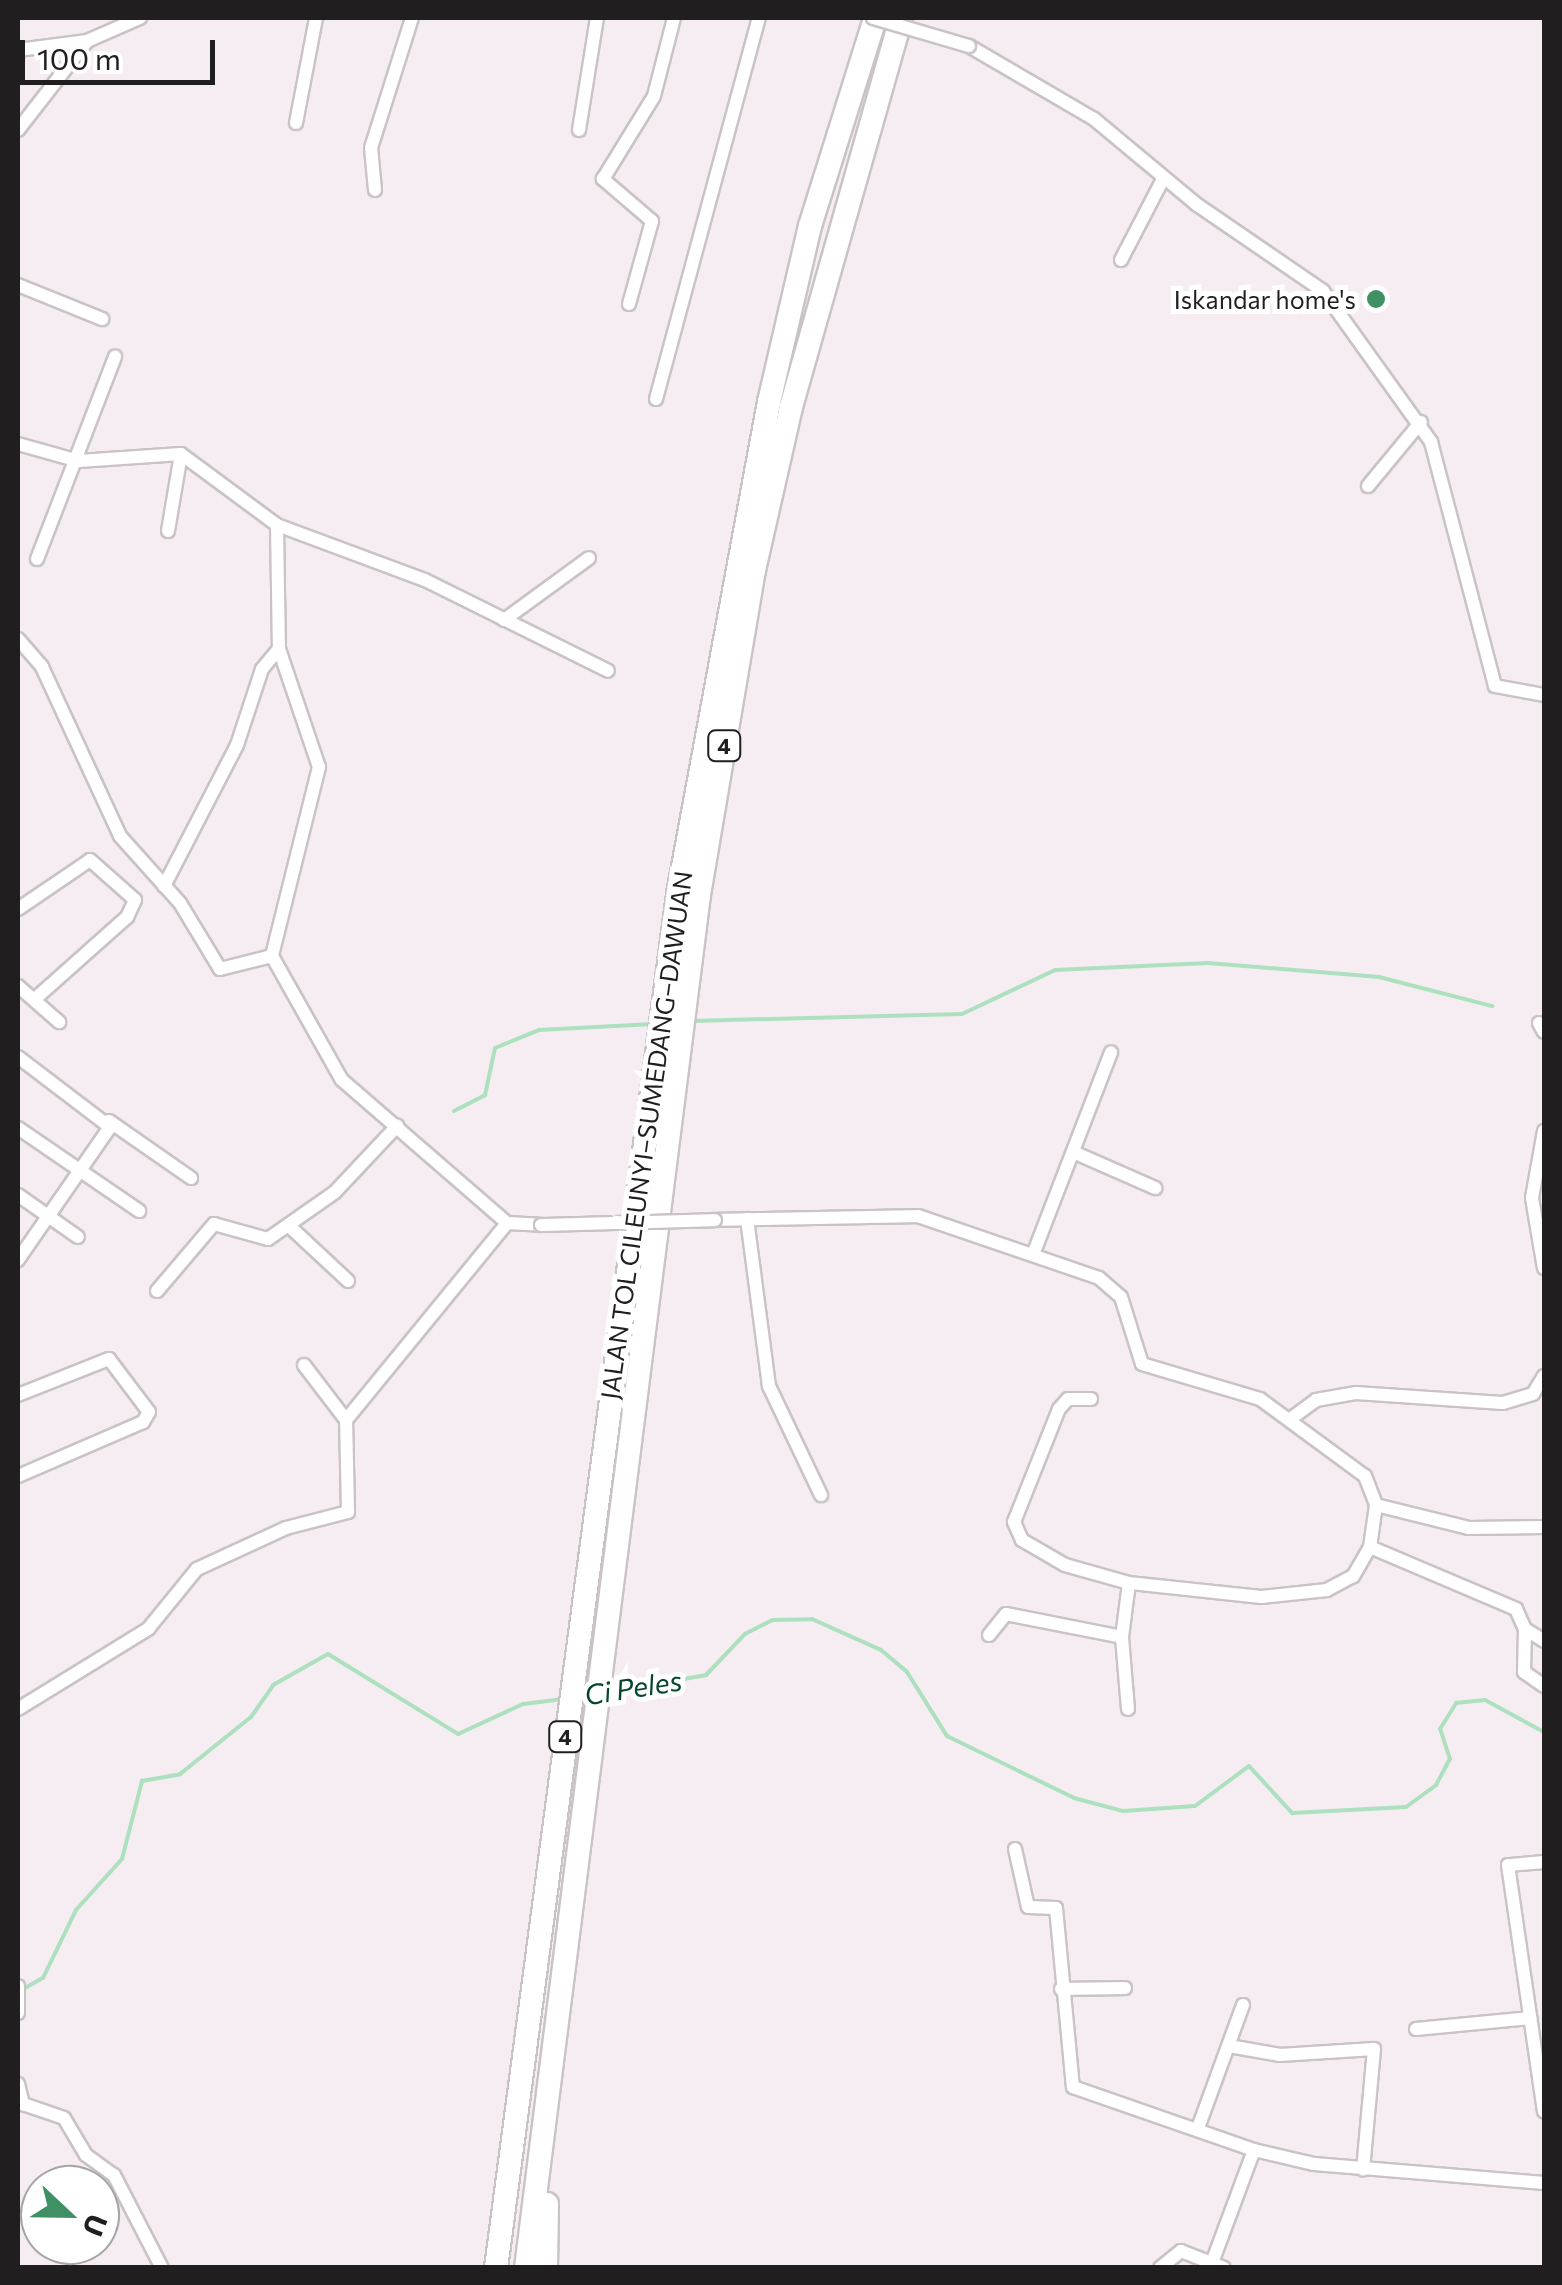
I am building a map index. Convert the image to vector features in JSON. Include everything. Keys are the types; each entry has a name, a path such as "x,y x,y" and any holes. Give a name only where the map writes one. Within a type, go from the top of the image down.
{"highway":[{"name":"JALAN TOL CILEUNYI–SUMEDANG–DAWUAN","path":"526,2268 560,1986 608,1488 678,894 734,564 810,226 874,18"},
{"name":"JALAN TOL CILEUNYI–SUMEDANG–DAWUAN","path":"496,2268 532,1986 699,895 754,570 834,233 901,18"},
{"path":"546,2268 548,2090"}],"street":[{"path":"18,50 87,41 140,18"},
{"path":"296,123 316,18"},
{"path":"375,190 371,148 412,18"},
{"path":"579,130 597,18"},
{"path":"629,304 652,221 602,179 654,96 674,18"},
{"path":"656,398 712,166 758,18"},
{"path":"874,18 969,46 1094,119 1163,179 1309,276 1421,422 1446,479 1495,686 1544,695"},
{"path":"18,130 87,41"},
{"path":"1122,260 1163,179"},
{"path":"18,285 102,319"},
{"path":"37,559 79,461 115,357"},
{"path":"1368,486 1421,422"},
{"path":"18,444 79,461 181,454 277,525 425,580 608,671"},
{"path":"168,531 181,454"},
{"path":"277,525 280,649 319,768 272,956 328,1060 506,1223 542,1226 918,1216 1034,1252 1113,1288 1142,1364 1233,1389 1293,1417 1365,1476 1376,1504 1370,1546 1353,1576 1327,1590 1261,1598 1129,1582 1065,1565 1014,1527 1062,1403 1091,1399"},
{"path":"504,620 589,558"},
{"path":"18,640 42,666 120,836 164,886 222,971 272,956"},
{"path":"164,886 237,745 262,669 280,649"},
{"path":"18,910 90,860 135,900 127,918 34,1000"},
{"path":"18,986 59,1022"},
{"path":"1544,1024 1544,1032"},
{"path":"1034,1252 1111,1052"},
{"path":"18,1079 23,1061 191,1178"},
{"path":"18,1260 109,1121"},
{"path":"157,1292 214,1224 254,1240 288,1226 335,1192 397,1126"},
{"path":"18,1128 139,1211"},
{"path":"1544,1131 1532,1198 1544,1268"},
{"path":"1073,1152 1155,1188"},
{"path":"18,1195 78,1237"},
{"path":"747,1219 769,1386 822,1495"},
{"path":"346,1420 506,1223"},
{"path":"288,1226 348,1281"},
{"path":"18,1395 109,1359 149,1412 143,1422 18,1476"},
{"path":"18,1710 148,1629 197,1569 286,1528 348,1512 346,1420 304,1365"},
{"path":"1293,1417 1316,1400 1356,1393 1502,1403 1534,1394 1544,1376"},
{"path":"1376,1504 1469,1528 1544,1527"},
{"path":"1370,1546 1516,1609 1525,1630 1524,1672 1544,1686"},
{"path":"1128,1709 1122,1637 1129,1582"},
{"path":"989,1635 1006,1614 1122,1637"},
{"path":"1525,1630 1544,1641"},
{"path":"1015,1850 1028,1907 1055,1903 1073,2087 1254,2150 1364,2170 1544,2183"},
{"path":"1544,1862 1508,1865 1544,2110"},
{"path":"1061,1989 1125,1988"},
{"path":"18,2013 19,1992"},
{"path":"1198,2128 1244,2005"},
{"path":"1416,2029 1530,2018"},
{"path":"1230,2046 1280,2055 1374,2048 1364,2170"},
{"path":"18,2084 24,2104 64,2118 86,2154 114,2175 162,2268"},
{"path":"1160,2268 1181,2250 1218,2265 1254,2150"}],"waterway":[{"path":"692,1021 962,1014 1055,970 1208,963 1379,977 1492,1006"},
{"path":"454,1111 485,1095 495,1048 539,1030 653,1024"},
{"name":"Ci Peles","path":"606,1693 706,1675 745,1634 773,1620 812,1619 881,1650 907,1672 947,1736 1074,1798 1123,1811 1195,1806 1249,1766 1292,1813 1406,1807 1436,1785 1450,1759 1440,1729 1456,1703 1485,1700 1544,1732"},
{"name":"Ci Peles","path":"23,1989 43,1978 76,1910 122,1859 142,1781 180,1774 251,1717 273,1685 328,1654 458,1734 523,1704 562,1699"}],"place":[{"name":"Iskandar home's","path":"1376,299"}]}
